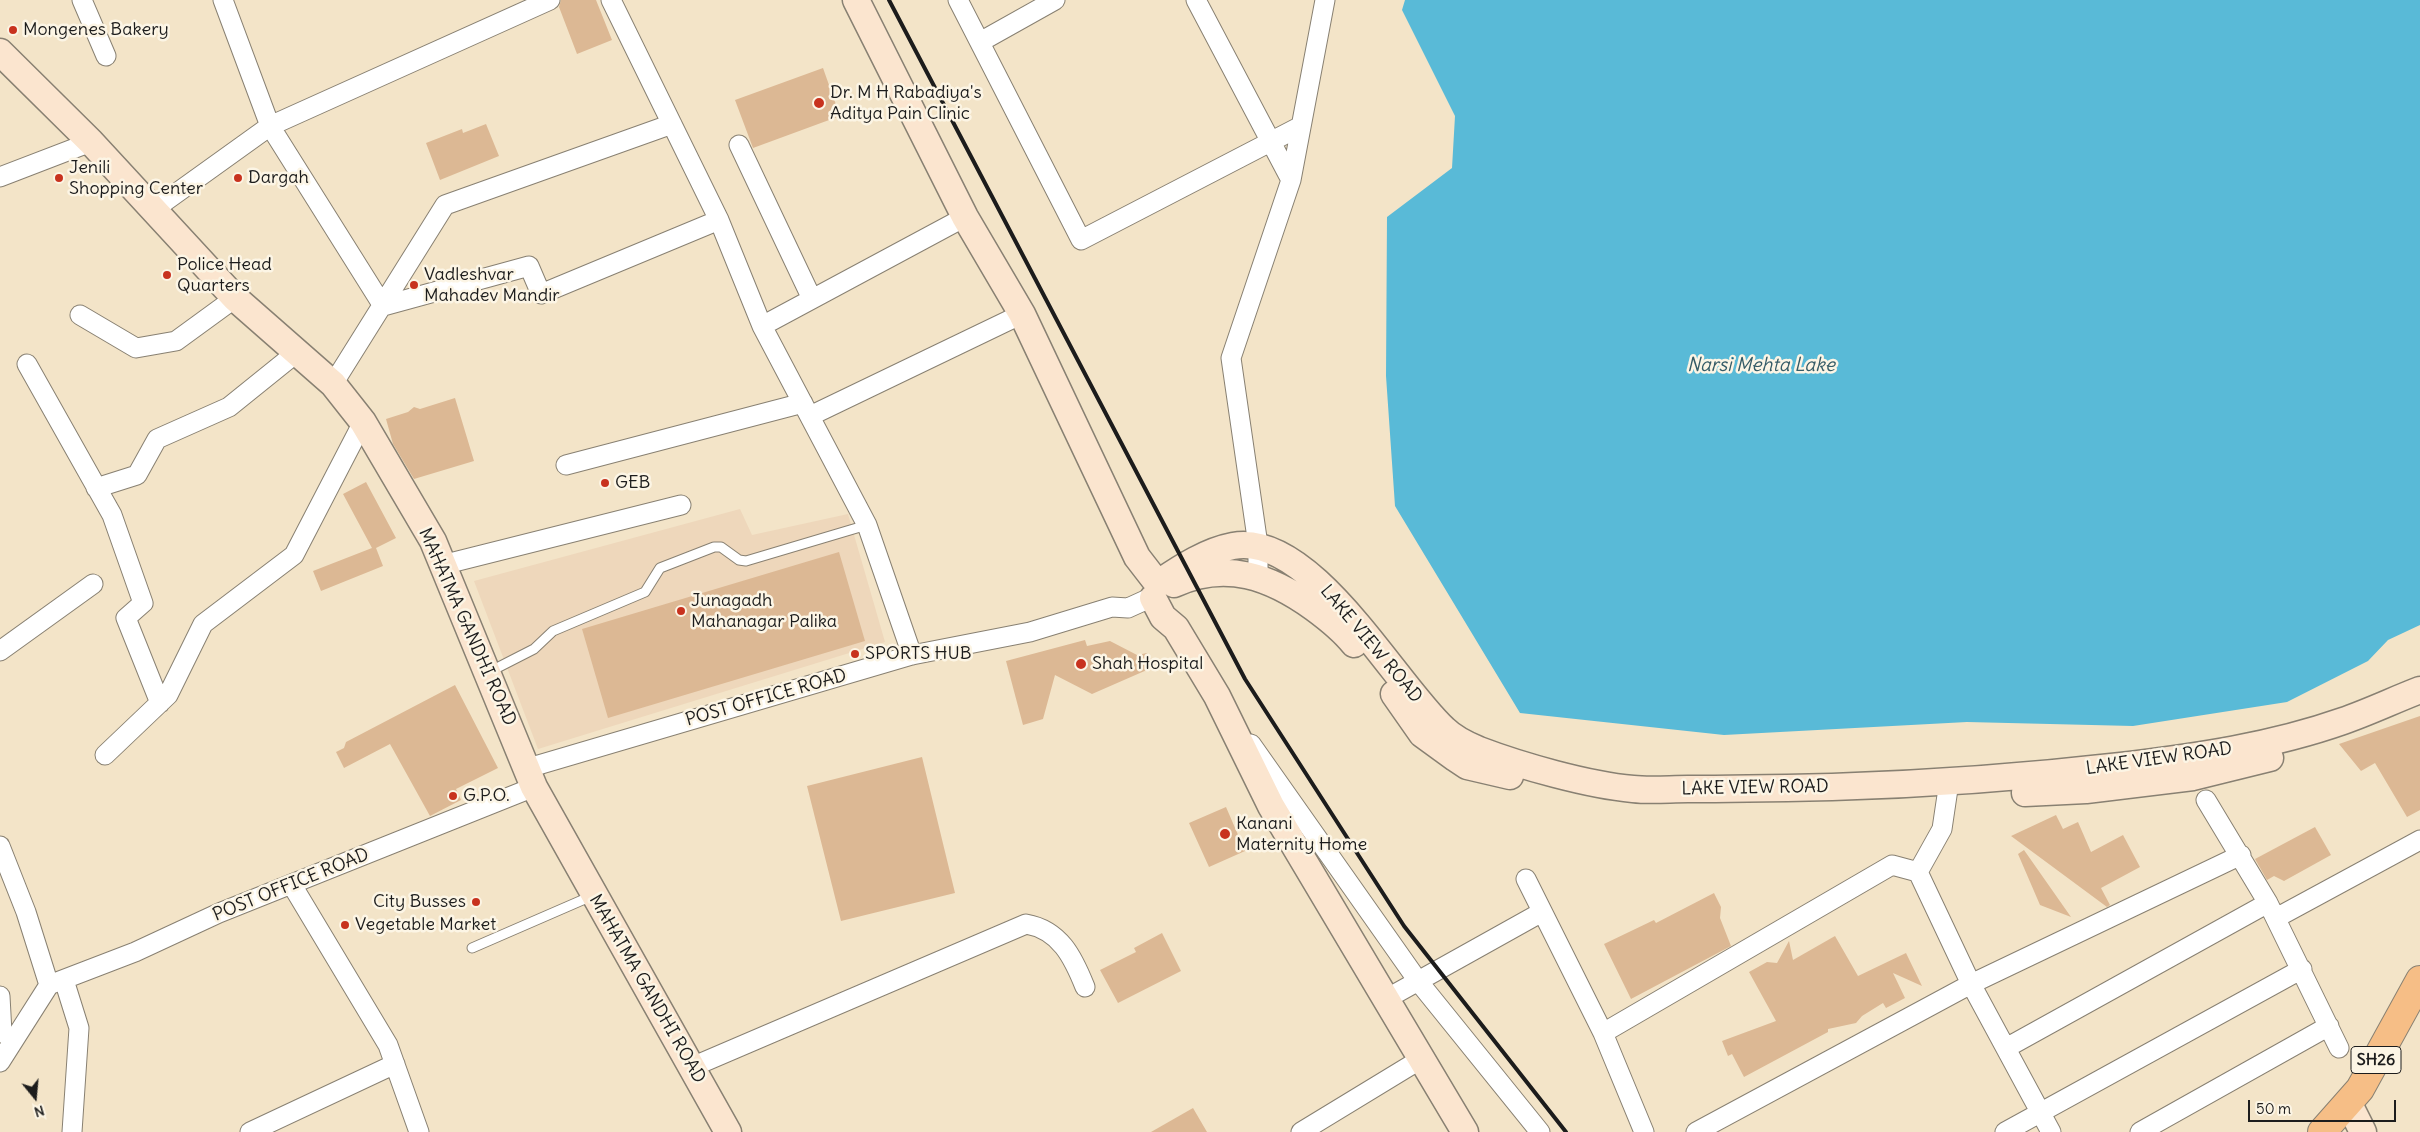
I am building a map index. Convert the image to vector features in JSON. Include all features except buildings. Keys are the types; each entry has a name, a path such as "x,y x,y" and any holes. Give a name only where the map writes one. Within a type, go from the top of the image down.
{"main road":[{"path":"856,0 965,217 1022,314 1137,557 1172,612 1176,628 1217,696 1271,806 1465,1132"},
{"name":"MAHATMA GANDHI ROAD","path":"0,52 91,142 234,298 333,384 363,422 433,541 531,778 594,895 728,1132"},
{"name":"LAKE VIEW ROAD","path":"1156,587 1212,552 1236,545 1258,545 1290,561 1314,578 1355,620 1406,686 1445,731 1463,743 1482,750 1582,780 1632,789 1949,790"},
{"name":"LAKE VIEW ROAD","path":"1156,587 1216,574 1237,573 1258,578 1289,590 1342,629 1385,682 1422,734 1466,766 1634,805 1949,790 2031,777 2190,767 2319,746 2420,708"},
{"name":"LAKE VIEW ROAD","path":"2190,767 2344,721 2420,690"},
{"name":"SH26","path":"2354,1123 2360,1089 2420,980"},
{"name":"SH26","path":"2322,1132 2354,1123 2420,1018"}],"street":[{"path":"82,0 106,56"},
{"path":"223,0 270,126 383,306"},
{"path":"153,210 270,126 550,0"},
{"path":"611,0 718,220 762,326 867,525 912,655"},
{"path":"958,0 1081,240 1301,126"},
{"path":"980,42 1055,0"},
{"path":"1196,0 1291,180"},
{"path":"1258,578 1258,545 1232,358 1291,180 1325,0"},
{"path":"333,384 445,204 672,124"},
{"path":"0,177 91,142"},
{"path":"739,145 812,299"},
{"path":"762,326 965,217"},
{"path":"383,306 530,266 540,294 718,220"},
{"path":"80,315 136,348 176,341 234,298"},
{"path":"566,465 806,410 1022,314"},
{"path":"96,488 137,475 157,439 229,407 296,353"},
{"path":"27,364 112,515 143,603 126,618 160,703"},
{"path":"105,755 168,694 203,624 294,554 363,422"},
{"path":"442,565 681,505"},
{"path":"0,651 93,584"},
{"name":"POST OFFICE ROAD","path":"56,983 135,952 219,913 292,885 531,778 912,655 1030,632 1112,607 1122,596 1156,587"},
{"path":"1217,696 1418,981 1540,1132"},
{"path":"1918,872 1942,828 1949,790"},
{"path":"2206,800 2241,855 2272,911 2339,1048"},
{"path":"2006,1048 2272,911 2420,840"},
{"path":"0,846 56,983 79,1028 72,1132"},
{"path":"1702,1131 1971,984 2241,855"},
{"path":"1603,1033 1892,865 1918,872 1971,984 2051,1132"},
{"path":"1526,879 1603,1033 1644,1132"},
{"path":"292,885 388,1045 419,1132"},
{"path":"1386,1000 1542,912"},
{"path":"692,1067 1026,924 1041,927 1058,939 1075,962 1085,987"},
{"path":"2004,1132 2302,969"},
{"path":"7,1032 56,983"},
{"path":"0,996 7,1032 0,1062"},
{"path":"2140,1132 2329,1026"},
{"path":"1301,1132 1421,1060"},
{"path":"250,1132 395,1064"}],"lane":[{"path":"488,673 534,649 553,631 645,592 660,568 721,547 739,560 746,560 867,525"},
{"path":"472,948 594,895"}],"shaded area":[{"name":"Junagadh Mahanagar Palika","path":"740,509 752,535 848,514 885,642 538,749 474,581"}],"water":[{"name":"Narsi Mehta Lake","path":"1405,0 2420,0 2420,625 2388,640 2368,661 2287,702 2133,726 1967,722 1724,735 1520,713 1395,506 1386,376 1387,217 1452,168 1455,116 1402,10"}],"railway":[{"path":"889,0 1245,679 1404,926 1566,1132"}],"place":[{"name":"Mongenes Bakery","path":"13,30"},
{"name":"Dr. M H Rabadiya's Aditya Pain Clinic","path":"819,103"},
{"name":"Jenili Shopping Center","path":"59,178"},
{"name":"Dargah","path":"238,178"},
{"name":"Police Head Quarters","path":"167,275"},
{"name":"Vadleshvar Mahadev Mandir","path":"414,285"},
{"name":"GEB","path":"605,483"},
{"name":"Junagadh Mahanagar Palika","path":"681,611"},
{"name":"SPORTS HUB","path":"855,654"},
{"name":"Shah Hospital","path":"1081,664"},
{"name":"G.P.O.","path":"453,796"},
{"name":"Kanani Maternity Home","path":"1225,834"},
{"name":"City Busses","path":"476,902"},
{"name":"Vegetable Market","path":"345,925"}]}
